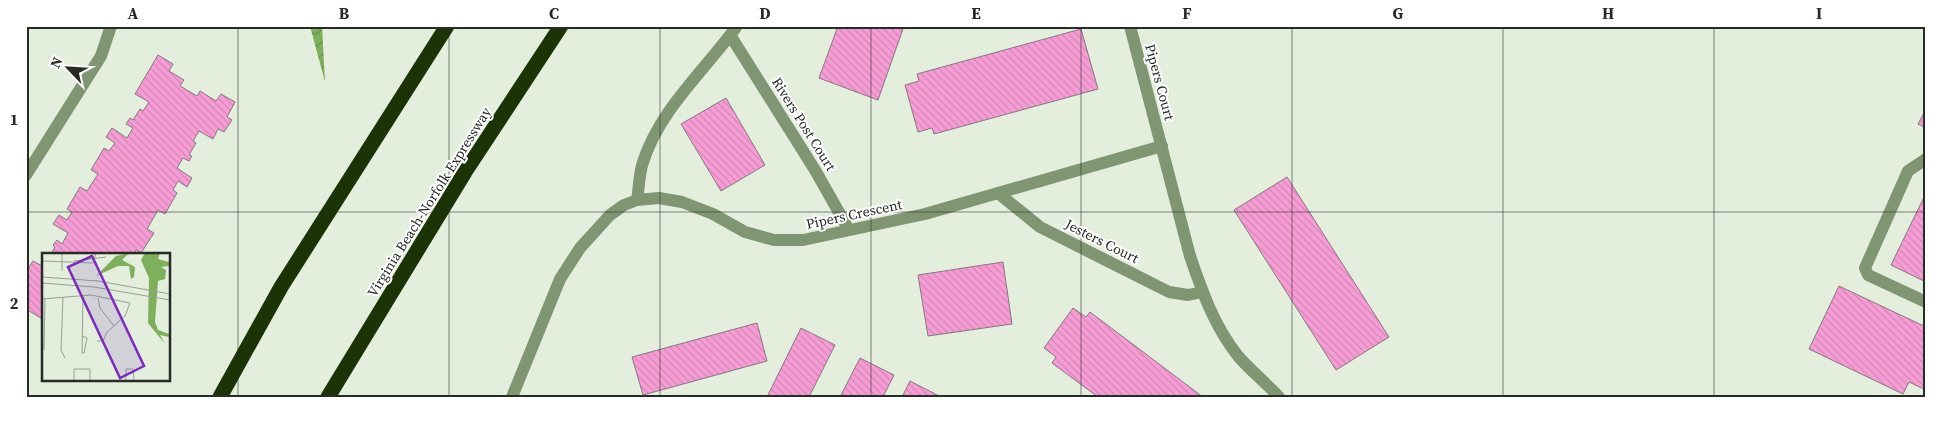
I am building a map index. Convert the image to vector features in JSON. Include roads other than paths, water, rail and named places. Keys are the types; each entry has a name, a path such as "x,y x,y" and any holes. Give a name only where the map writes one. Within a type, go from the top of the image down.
{"highway":[{"path":"220,397 282,287 447,26"},
{"name":"Virginia Beach-Norfolk Expressway","path":"328,397 465,172 561,26"}],"street":[{"path":"26,175 101,56 111,26"},
{"name":"Pipers Court","path":"1130,26 1162,146"},
{"path":"513,396 560,279 580,248 610,215 624,205 637,200 642,164 654,135 671,109 734,31"},
{"name":"Rivers Post Court","path":"734,31 849,230"},
{"path":"1162,146 1190,256 1202,292 1216,322 1238,356 1279,397"},
{"name":"Pipers Crescent","path":"637,200 659,198 682,202 713,214 745,232 774,240 803,240 925,214 1162,146"},
{"path":"1926,159 1908,171 1865,268 1868,275 1926,302"},
{"name":"Jesters Court","path":"998,193 1040,227 1169,292 1188,295 1202,292"}],"water":[{"path":"310,26 322,26 325,82"}]}
